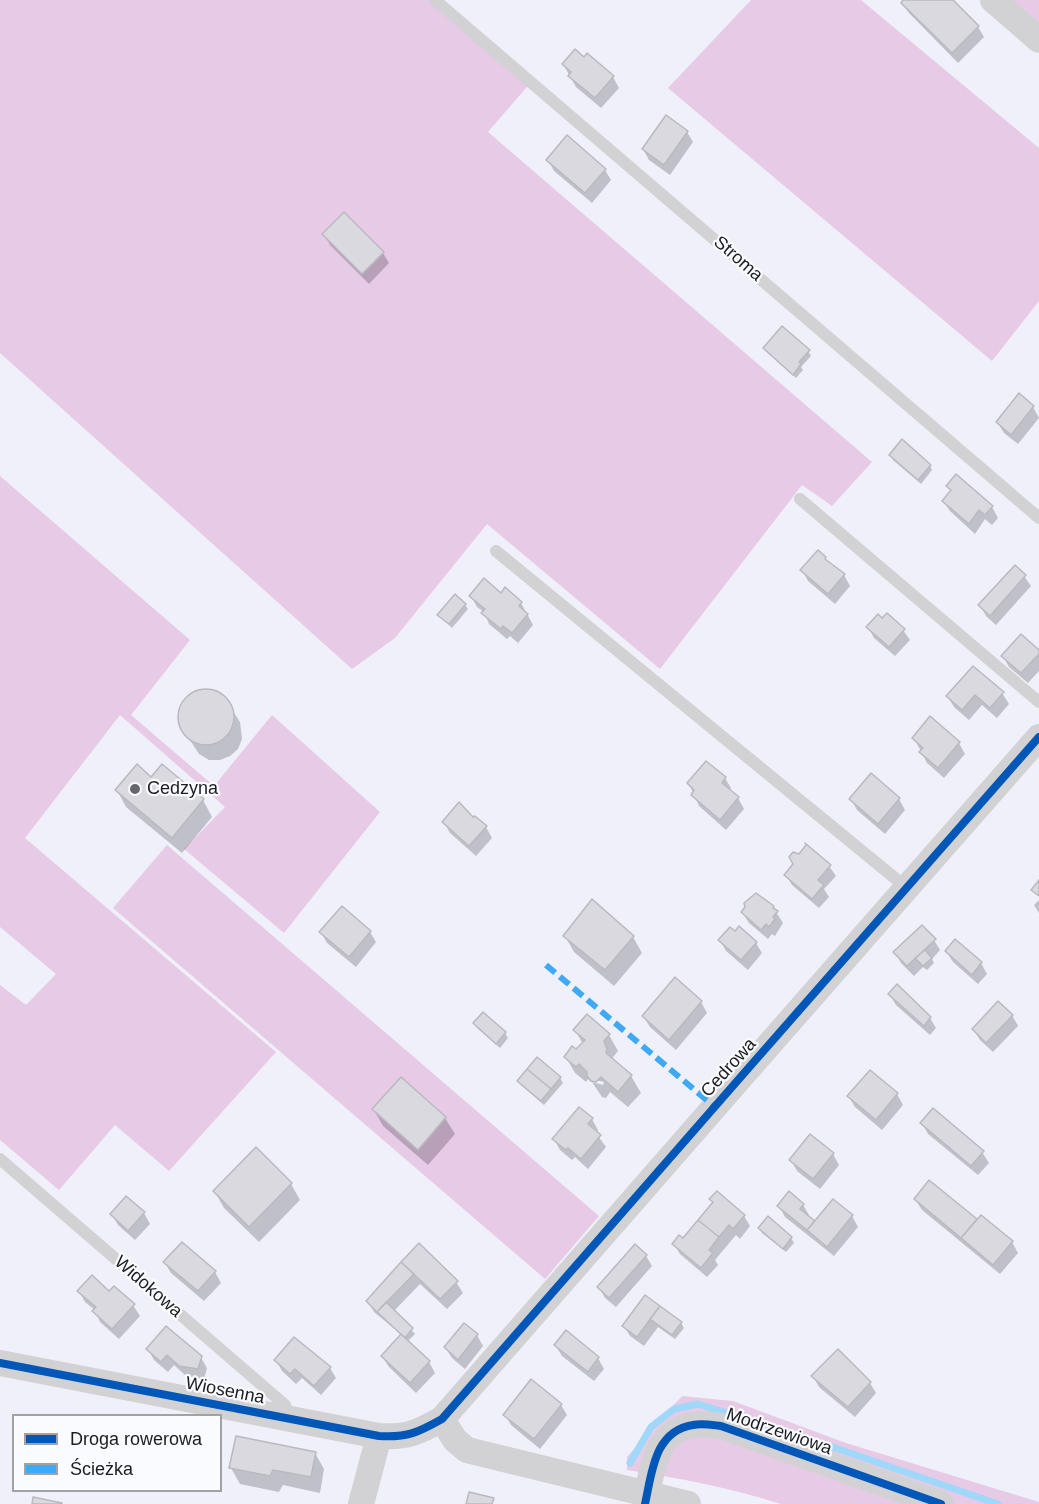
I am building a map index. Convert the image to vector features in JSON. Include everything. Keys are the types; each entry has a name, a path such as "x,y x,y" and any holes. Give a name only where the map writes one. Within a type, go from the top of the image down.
{"street":[{"path":"993,0 1039,40"},
{"name":"Cedrowa","path":"442,1419 1039,737"},
{"name":"Wiosenna","path":"0,1364 379,1436 396,1437 416,1434 442,1419"},
{"path":"442,1419 455,1440 467,1450 646,1499 688,1504"},
{"name":"Modrzewiowa","path":"646,1499 651,1469 664,1440 679,1429 694,1425 721,1426 941,1504"},
{"path":"361,1504 379,1436"}],"lane":[{"name":"Stroma","path":"435,0 1039,518"},
{"path":"800,499 1039,702"},
{"path":"496,551 907,888"},
{"name":"Widokowa","path":"0,1159 285,1405 290,1419"}],"shaded area":[{"path":"0,0 435,0 532,81 488,132 872,462 832,506 802,485 660,669 487,524 395,638 352,669 0,353"},
{"path":"751,0 861,0 1039,148 1039,301 992,361 668,88"},
{"path":"1002,0 1039,0 1039,27"},
{"path":"0,476 190,640 131,715 214,786 272,715 380,812 284,933 184,849 225,807 120,715 25,838 276,1052 169,1171 115,1125 59,1190 0,1140 0,985 26,1005 56,974 0,927"},
{"path":"167,845 599,1216 545,1279 113,908"},
{"path":"682,1396 733,1401 846,1443 1039,1502 1039,1504 781,1504 705,1484 627,1470 627,1457"}],"building":[{"path":"903,0 953,0 979,26 952,53 901,3"},
{"path":"575,49 584,57 587,53 614,76 595,98 568,76 571,72 562,64"},
{"path":"666,115 688,131 664,165 642,149"},
{"path":"567,135 606,169 585,193 546,160"},
{"path":"344,212 384,252 362,274 322,234"},
{"path":"782,326 810,350 799,362 801,364 793,375 763,348"},
{"path":"1019,393 1034,406 1011,435 996,422"},
{"path":"902,439 931,465 918,480 889,455"},
{"path":"956,474 993,506 985,515 979,510 969,524 942,501 951,490 946,486"},
{"path":"818,550 826,557 825,559 845,574 828,594 800,570"},
{"path":"1015,565 1026,575 990,616 978,605"},
{"path":"484,578 501,593 505,587 522,602 519,606 528,614 512,633 503,626 501,629 481,613 485,609 469,596"},
{"path":"455,594 466,604 449,624 437,615"},
{"path":"887,613 905,629 889,647 866,627 878,614 882,618"},
{"path":"1021,634 1039,650 1039,654 1021,673 1001,656"},
{"path":"973,666 1004,692 990,708 975,695 962,710 946,696"},
{"path":"206,689 217,691 226,697 232,706 234,717 232,728 226,737 217,743 206,745 195,743 186,737 180,728 178,717 180,706 186,697 195,691"},
{"path":"930,716 960,742 938,768 919,752 923,748 912,738"},
{"path":"706,761 726,777 722,783 739,797 720,820 691,795 694,790 687,783"},
{"path":"137,764 151,777 162,764 204,799 172,838 115,790"},
{"path":"871,773 900,798 878,824 849,799"},
{"path":"459,802 473,817 475,816 487,826 469,846 442,822"},
{"path":"805,843 831,865 818,880 824,885 812,899 784,875 793,864 789,857 793,852 799,854 806,845"},
{"path":"1039,880 1039,896 1031,890"},
{"path":"756,893 778,911 769,927 766,924 761,930 741,912 745,907 744,903"},
{"path":"592,899 634,936 605,970 563,936"},
{"path":"342,906 371,931 349,957 319,932"},
{"path":"922,925 936,939 907,966 893,952"},
{"path":"739,926 757,942 741,960 718,940 730,927 735,931"},
{"path":"955,939 982,962 972,975 945,951"},
{"path":"925,950 932,958 923,966 915,958"},
{"path":"675,977 702,1001 669,1040 642,1016"},
{"path":"897,984 931,1017 924,1026 888,994"},
{"path":"998,1001 1013,1015 986,1043 972,1029"},
{"path":"483,1012 506,1032 496,1044 473,1023"},
{"path":"587,1014 610,1034 604,1041 606,1053 632,1075 618,1092 601,1077 596,1082 591,1081 587,1072 579,1064 576,1067 564,1057 572,1046 576,1049 585,1040 573,1030"},
{"path":"537,1057 561,1077 551,1089 527,1069"},
{"path":"527,1069 551,1089 541,1101 517,1081"},
{"path":"870,1070 898,1093 876,1120 847,1096"},
{"path":"401,1077 446,1117 418,1150 372,1109"},
{"path":"579,1107 593,1118 588,1124 601,1135 581,1159 552,1139"},
{"path":"933,1108 984,1151 971,1166 920,1123"},
{"path":"810,1134 834,1153 813,1179 789,1160"},
{"path":"256,1147 292,1183 249,1227 213,1191"},
{"path":"929,1180 977,1219 961,1238 914,1199"},
{"path":"717,1191 745,1215 733,1229 729,1225 719,1237 698,1220 713,1202 709,1199"},
{"path":"789,1191 804,1204 800,1209 815,1221 807,1230 777,1206"},
{"path":"126,1196 145,1212 128,1231 110,1214"},
{"path":"833,1199 853,1215 827,1247 807,1230"},
{"path":"981,1215 1013,1241 993,1265 961,1238"},
{"path":"768,1216 792,1237 783,1249 758,1228"},
{"path":"698,1220 719,1237 709,1250 713,1253 701,1268 672,1244 679,1235 683,1238"},
{"path":"182,1242 216,1271 198,1291 163,1262"},
{"path":"419,1243 458,1281 440,1299 401,1262"},
{"path":"635,1244 647,1255 609,1298 597,1287"},
{"path":"401,1262 414,1274 377,1312 366,1301"},
{"path":"92,1275 109,1291 114,1286 135,1304 112,1329 92,1311 96,1307 77,1291"},
{"path":"645,1295 660,1306 637,1337 622,1326"},
{"path":"386,1302 413,1328 405,1338 377,1312"},
{"path":"660,1306 682,1322 672,1335 650,1319"},
{"path":"464,1323 478,1334 458,1360 444,1347"},
{"path":"166,1326 202,1356 198,1369 179,1366 167,1355 161,1362 146,1349"},
{"path":"566,1330 599,1357 588,1372 554,1345"},
{"path":"401,1334 430,1361 410,1383 381,1356"},
{"path":"294,1337 331,1367 314,1386 295,1369 290,1374 274,1360"},
{"path":"838,1349 871,1382 848,1407 811,1376"},
{"path":"531,1379 562,1404 534,1439 503,1415"},
{"path":"236,1436 316,1452 311,1477 273,1470 270,1476 229,1468"},
{"path":"469,1492 494,1498 492,1504 466,1504"},
{"path":"33,1497 62,1503 62,1504 32,1504"}],"waterway":[{"path":"630,1463 651,1427 674,1409 698,1404 818,1442 998,1504"}],"marked path":[{"path":"546,965 715,1107"}],"cycle path":[{"path":"0,1363 379,1436 412,1433 442,1419 1039,737"},
{"path":"645,1504 653,1467 663,1444 680,1429 700,1424 721,1426 941,1504"}],"place":[{"name":"Cedzyna","path":"135,789"}]}
